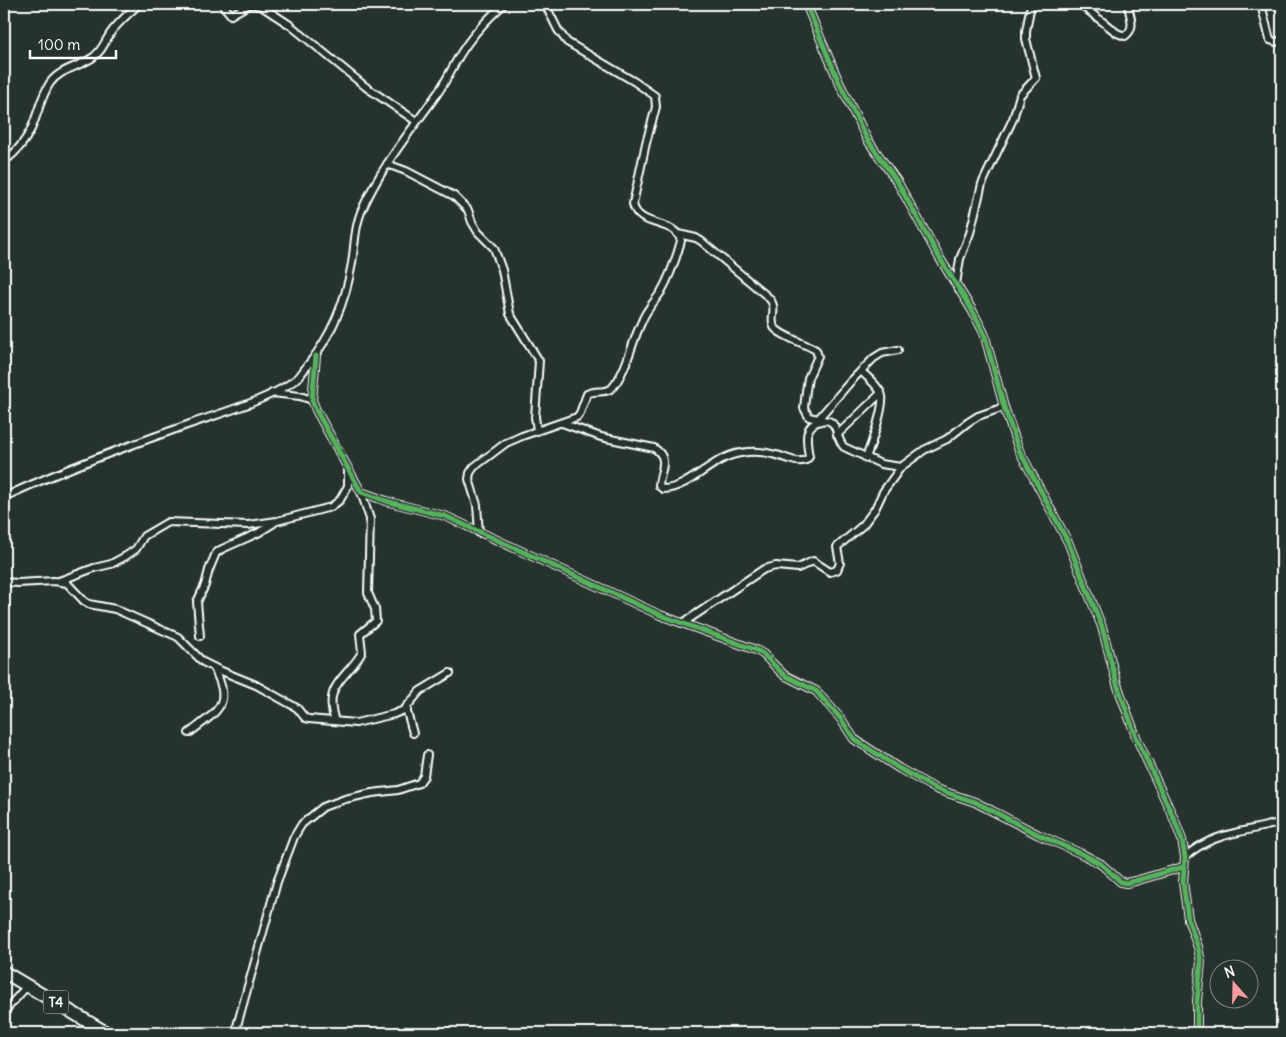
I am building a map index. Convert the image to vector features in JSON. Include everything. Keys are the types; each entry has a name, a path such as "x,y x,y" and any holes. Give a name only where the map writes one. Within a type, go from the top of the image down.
{"highway":[{"name":"T4","path":"4,972 107,1033"}],"street":[{"path":"4,161 18,148 34,124 38,107 50,82 70,68 94,57 106,43 110,32 139,4"},
{"path":"222,4 231,15 250,4 261,6 290,25 366,87 416,121"},
{"path":"4,497 102,457 255,401 296,380 316,356 342,303 353,261 354,236 361,213 387,164 441,88 458,57 475,33 504,4"},
{"path":"479,533 477,505 469,479 474,467 506,444 538,430 573,419 580,413 587,394 610,390 628,360 632,344 642,320 662,290 682,242 674,230 641,218 636,214 633,204 656,107 655,96 567,42 558,30 545,4"},
{"path":"806,4 838,80 867,139 891,172 984,333 1004,407 1019,450 1068,542 1102,627 1117,684 1137,739 1182,840 1185,857 1183,882 1188,919 1201,962 1197,1001 1197,1033"},
{"path":"956,285 960,259 970,233 982,184 1013,119 1020,94 1036,78 1026,39 1031,4"},
{"path":"1080,4 1122,36 1131,31 1132,24 1128,4"},
{"path":"1261,4 1270,40 1276,42 1282,40"},
{"path":"387,164 406,171 454,196 465,206 478,232 494,248 502,270 510,314 539,361 535,417 538,430"},
{"path":"678,234 696,238 728,262 771,300 774,307 774,325 777,331 808,345 817,352 817,361 808,378 804,408 807,416 832,423 840,443 844,447 881,464 901,467"},
{"path":"562,423 600,437 654,448 663,459 663,470 659,486 664,489 673,487 718,462 740,453 768,453 798,462 809,457 807,432 812,424 821,419 861,371 880,354 898,350"},
{"path":"316,356 312,400 361,492 370,519 368,593 375,609 376,621 360,634 362,652 342,676 336,687 332,698 335,721"},
{"path":"861,371 881,393 882,397 875,433 866,458"},
{"path":"271,393 300,396 312,400"},
{"path":"837,435 881,393"},
{"path":"683,622 770,566 798,568 813,561 830,572 836,570 840,563 837,546 863,525 901,467 924,450 947,439 978,416 1004,407"},
{"path":"4,582 59,582 94,568 109,565 136,549 146,534 168,522 248,525 278,520 336,504 348,486 348,470"},
{"path":"361,492 389,502 436,513 540,559 625,600 763,654 784,675 812,688 820,695 841,719 854,739 900,769 936,789 975,802 1039,835 1090,858 1101,864 1121,882 1135,881 1183,867"},
{"path":"200,636 197,602 205,585 208,570 216,554 222,549 258,533 278,520"},
{"path":"59,582 70,586 89,604 115,609 178,637 200,659 214,668 246,679 272,693 300,710 306,718 356,723 394,714 402,711 420,691 450,673"},
{"path":"189,733 218,709 222,702 222,686 214,668"},
{"path":"407,705 413,733"},
{"path":"235,1033 276,882 294,837 302,824 323,808 345,799 398,790 419,783 424,776 427,755"},
{"path":"1185,857 1201,844 1234,832 1282,822"},
{"path":"4,1012 27,986"}],"cycle path":[{"path":"806,4 838,80 867,139 898,183 984,333 1004,407 1019,450 1068,542 1102,627 1117,684 1137,739 1182,840 1185,857 1183,882 1188,919 1201,962 1197,1001 1197,1033"},
{"path":"316,356 312,400 361,492 389,502 445,516 660,615 756,650 763,654 784,675 816,691 841,719 854,739 900,769 936,789 975,802 1039,835 1082,854 1101,864 1121,882 1135,881 1183,867"}]}
